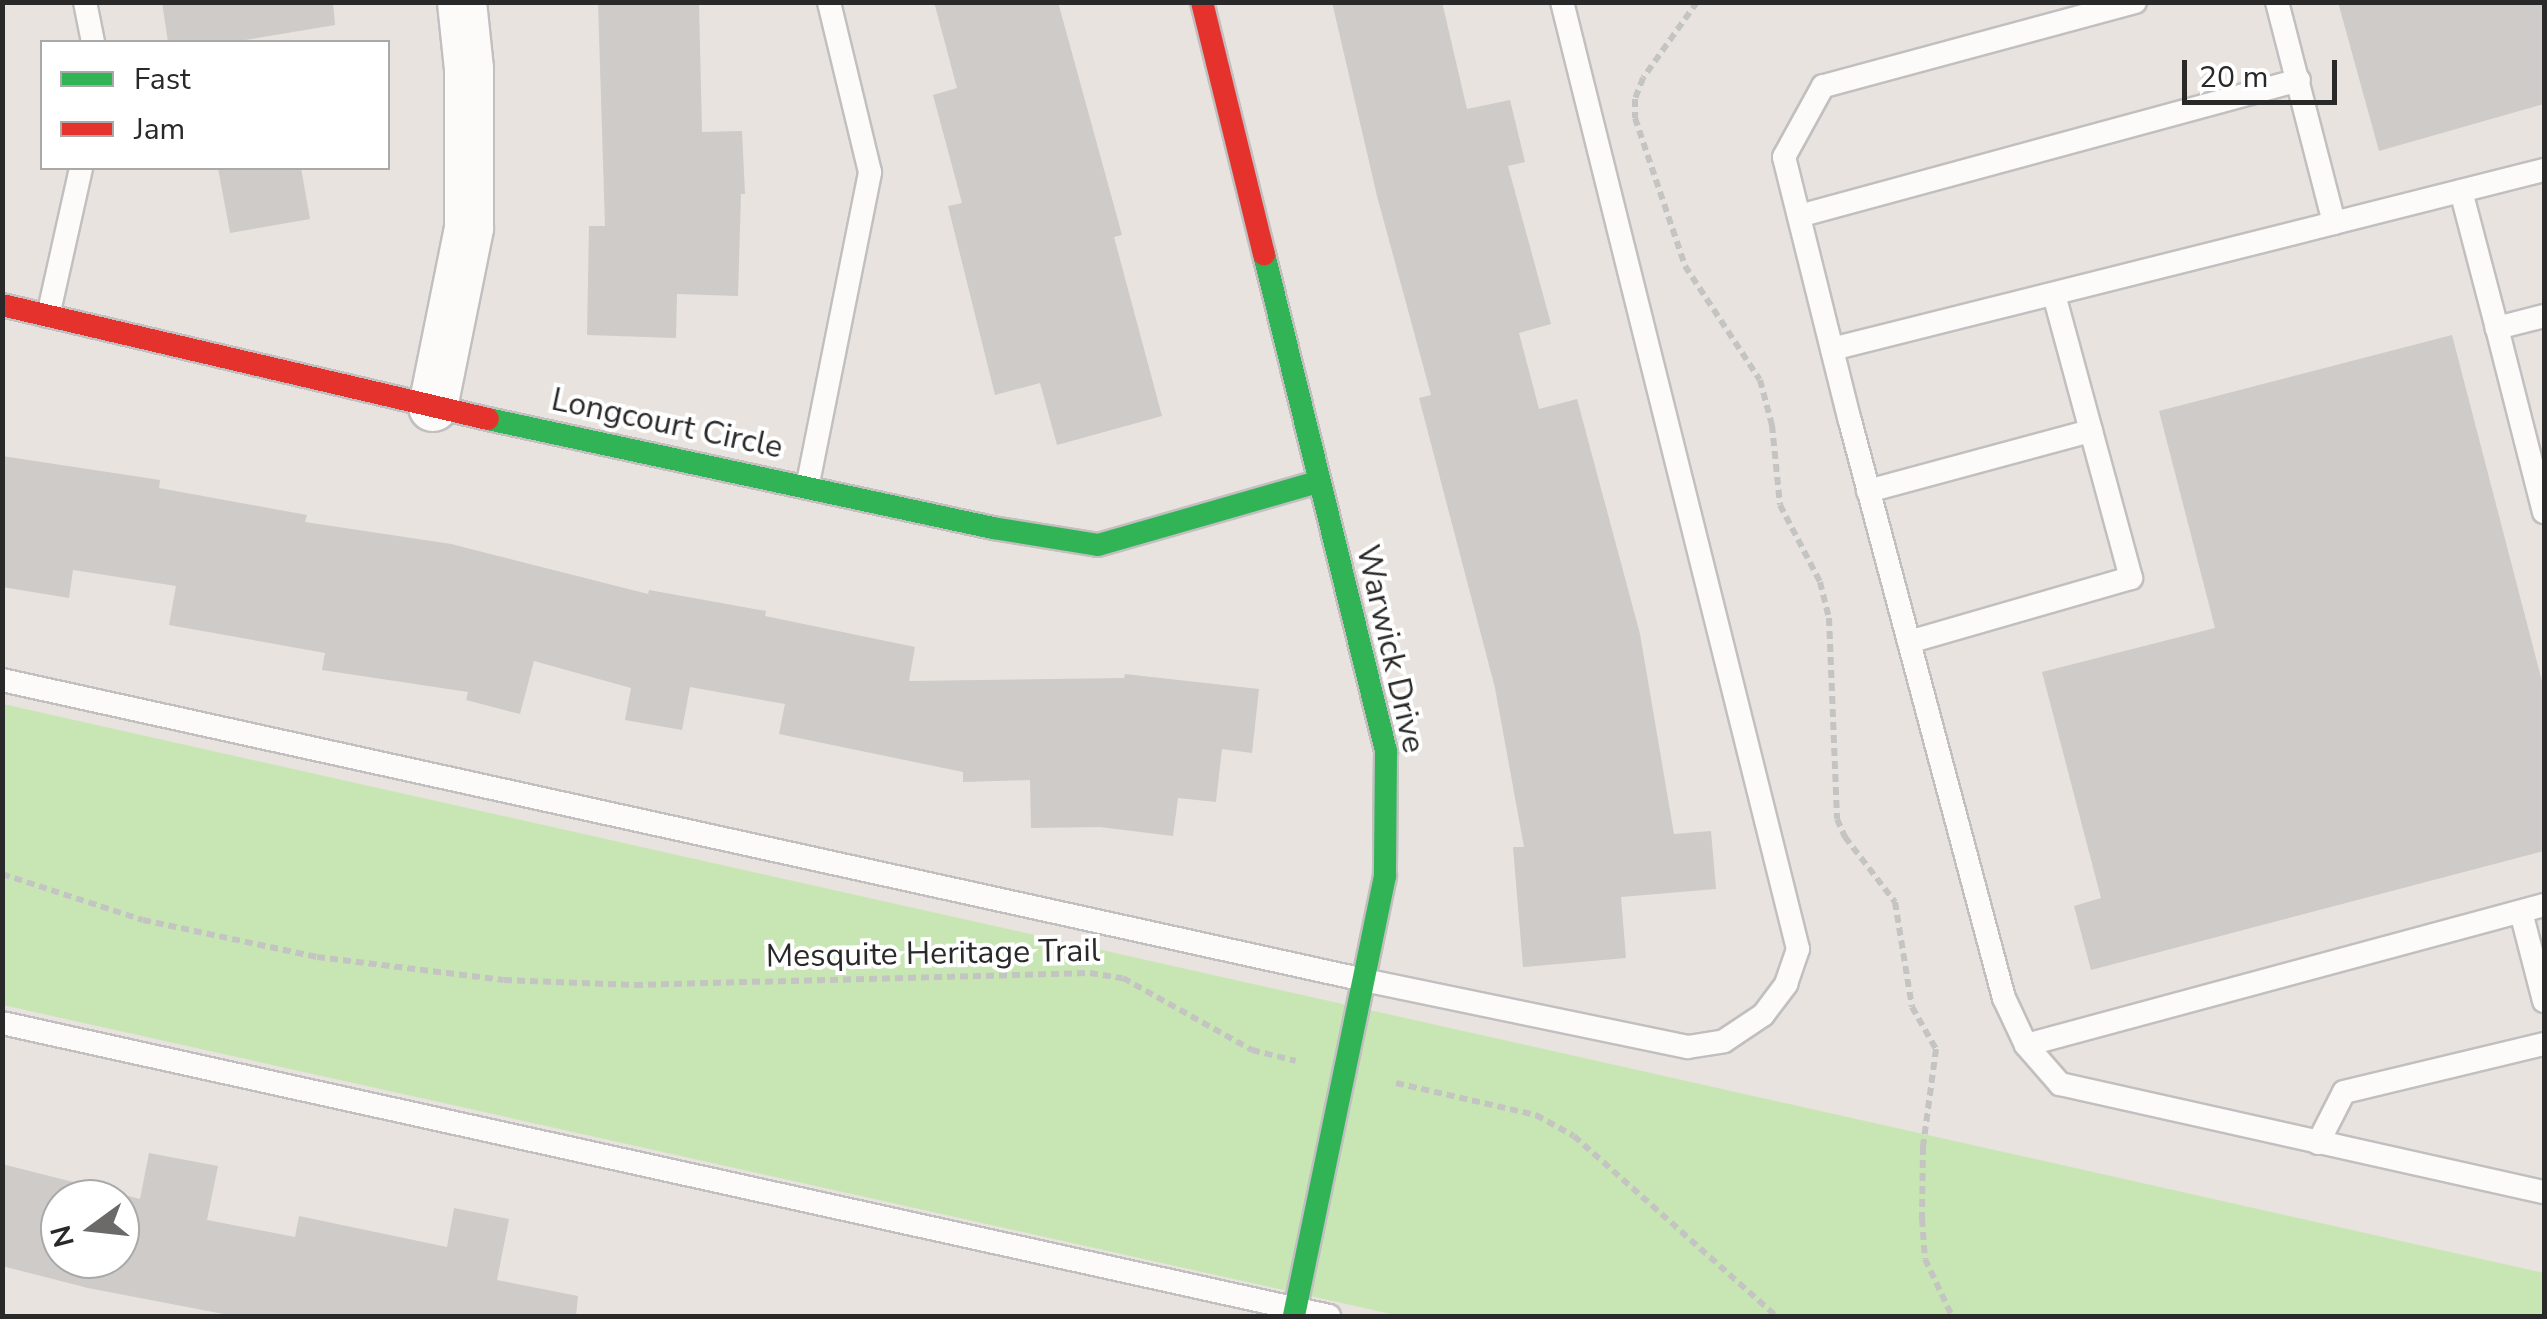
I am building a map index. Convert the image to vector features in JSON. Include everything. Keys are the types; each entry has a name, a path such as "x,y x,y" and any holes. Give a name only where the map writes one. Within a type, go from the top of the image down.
{"street":[{"path":"433,407 468,228 469,69 462,2"},
{"name":"Warwick Drive","path":"1202,2 1386,751 1386,876 1295,1313"},
{"name":"Longcourt Circle","path":"2,305 433,407 993,528 1098,545 1317,482"}],"lane":[{"path":"85,2 93,40"},
{"path":"808,488 870,172 830,2"},
{"path":"2,680 1364,980 1688,1047 1724,1041 1762,1015 1786,984 1798,950 1562,2"},
{"path":"2135,2 1823,86 1784,157 1868,491 2004,998 2026,1044 2060,1084 2544,1192"},
{"path":"2277,2 2334,223"},
{"path":"1799,216 2299,80"},
{"path":"48,316 81,170"},
{"path":"1832,350 2544,170"},
{"path":"2462,191 2538,462 2544,512"},
{"path":"1909,642 2130,578 2054,294"},
{"path":"2498,328 2544,316"},
{"path":"1868,491 2091,431"},
{"path":"2026,1044 2544,905"},
{"path":"2521,912 2543,990"},
{"path":"2,1024 1295,1313 1330,1316"},
{"path":"2318,1143 2344,1092 2544,1044"}],"path":[{"path":"1697,2 1643,78 1635,98 1635,118 1684,266 1760,380 1772,424 1780,506 1820,582 1829,618 1837,819 1845,837 1895,902 1912,1006 1936,1049 1923,1147 1922,1219 1925,1259 1952,1316"},
{"name":"Mesquite Heritage Trail","path":"2,874 143,920 317,957 504,980 654,984 1090,973 1123,978 1252,1050 1498,1104 1549,1122 1623,1175 1776,1316"}],"green space":[{"path":"3,704 2544,1273 2544,1316 1400,1316 3,1005"}],"building":[{"path":"162,2 333,2 335,25 245,40 168,40"},
{"path":"598,2 699,2 702,132 742,131 745,194 741,194 738,296 677,294 676,338 587,335 589,226 605,226"},
{"path":"934,2 1058,2 1122,235 1114,237 1162,416 1057,445 1040,383 995,395 948,206 962,203 933,95 957,88"},
{"path":"1332,2 1442,2 1467,109 1510,100 1525,162 1508,166 1551,324 1519,333 1539,409 1577,399 1640,634 1674,834 1711,831 1716,889 1621,897 1626,958 1523,967 1513,847 1524,847 1495,688 1419,398 1431,395 1377,196"},
{"path":"2338,2 2544,2 2544,104 2379,151"},
{"path":"218,170 301,170 310,219 230,233"},
{"path":"2452,335 2544,689 2544,851 2091,970 2074,906 2101,898 2042,672 2215,628 2159,411"},
{"path":"2,456 160,480 159,488 307,515 305,522 451,544 648,594 649,590 766,611 765,616 915,647 909,681 1124,678 1125,674 1259,689 1252,753 1222,749 1216,802 1178,798 1173,836 1100,827 1031,828 1030,780 963,782 963,772 779,734 785,704 690,687 682,730 625,720 631,688 534,661 520,714 466,700 468,692 322,670 325,653 169,625 176,586 73,570 69,598 2,587"},
{"path":"149,1153 218,1166 207,1220 295,1237 299,1216 447,1247 454,1208 509,1219 497,1280 578,1296 576,1316 234,1316 53,1279 140,1279 140,1199"},
{"path":"2,1164 61,1179 40,1179 40,1276 2,1266"}],"traffic: fast":[{"path":"1264,254 1386,751 1385,876 1294,1316"},
{"path":"488,419 993,528 1098,545 1317,482"}],"traffic: jam":[{"path":"1202,2 1264,254"},
{"path":"2,305 488,419"}]}
